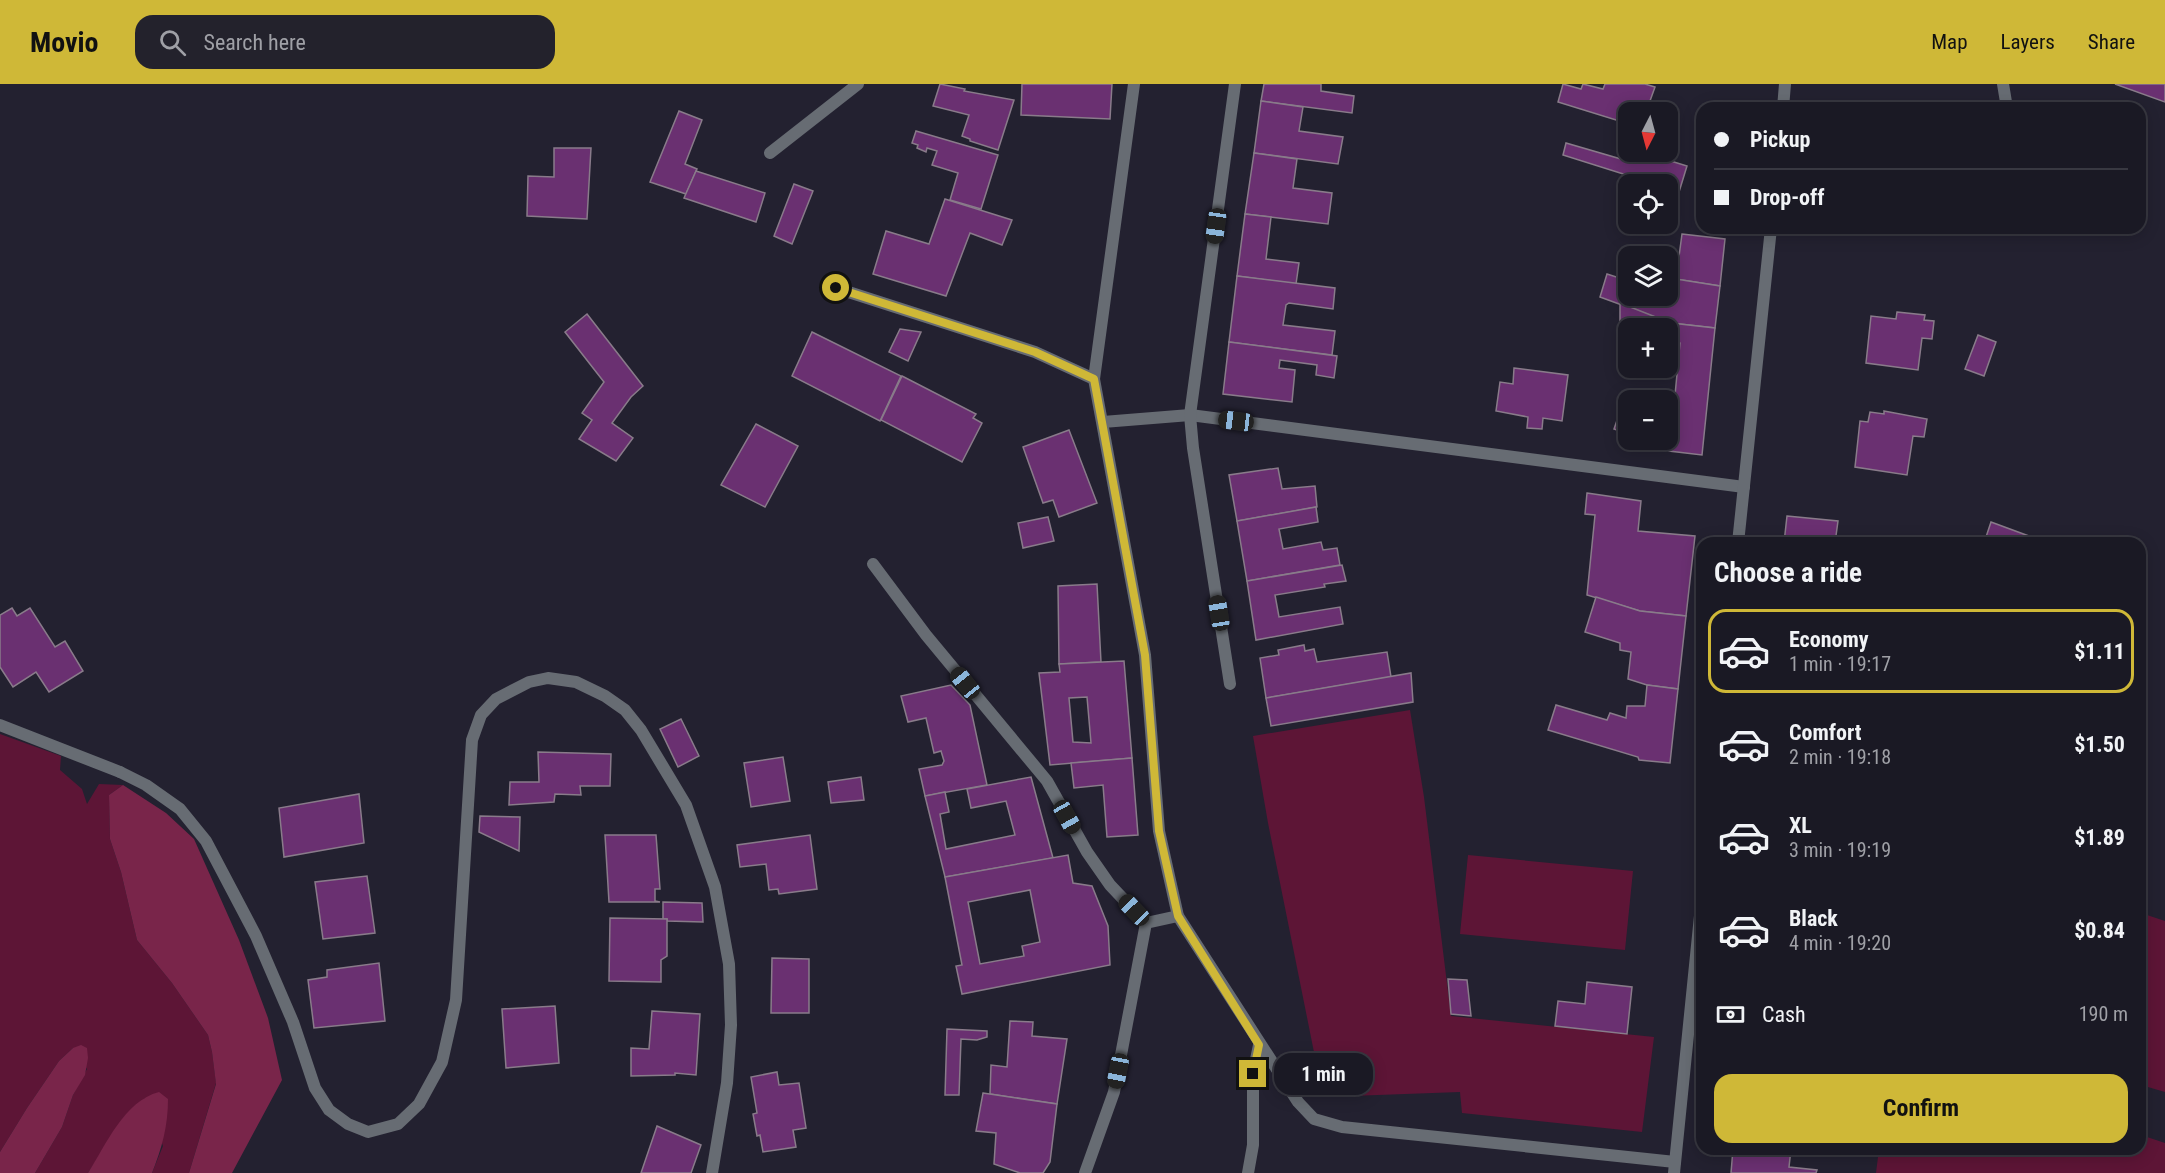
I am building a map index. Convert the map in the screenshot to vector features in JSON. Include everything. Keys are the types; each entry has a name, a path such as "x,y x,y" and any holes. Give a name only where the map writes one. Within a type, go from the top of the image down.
{"street":[{"path":"770,153 858,84"},
{"path":"1134,84 1094,379 1145,655 1159,831 1178,916 1259,1045 1298,1102 1314,1119 1342,1127 1675,1168 1696,956"},
{"path":"1230,684 1193,448 1190,415 1235,84"},
{"path":"1784,102 1785,84"},
{"path":"2003,84 2006,102"},
{"path":"1739,537 1770,234"},
{"path":"836,288 1035,352 1094,379"},
{"path":"1102,422 1190,415 1744,487"},
{"path":"873,564 926,635 1047,781 1087,852 1110,885 1146,923"},
{"path":"0,725 120,772 146,785 180,809 206,841 256,936 293,1022 315,1088 329,1110 348,1124 369,1132 398,1124 420,1104 442,1062 456,1000 472,740 481,715 496,699 529,682 548,678 576,682 605,696 625,711 641,730 686,805 715,887 729,964 731,1025 727,1083 712,1173"},
{"path":"1146,923 1178,916"},
{"path":"1085,1173 1113,1092 1146,923"},
{"path":"1248,1173 1253,1146 1253,1074 1259,1045"}],"shaded area":[{"path":"1410,710 1424,797 1451,1016 1654,1037 1642,1132 1462,1113 1460,1092 1323,1097 1268,823 1253,736"},
{"path":"0,734 61,756 60,770 82,789 87,804 99,784 123,785 109,795 110,839 121,872 137,940 172,983 208,1035 212,1052 216,1083 189,1173 152,1173 163,1146 145,1098 124,1117 88,1173 35,1173 62,1127 73,1095 87,1069 73,1048 59,1061 0,1152"},
{"path":"123,785 166,813 194,839 239,940 268,1018 282,1080 232,1173 189,1173 216,1084 212,1052 208,1035 172,983 137,940 121,872 110,839 109,795"},
{"path":"1468,855 1633,871 1625,950 1460,934"},
{"path":"2146,915 2165,921 2165,1092 2146,1086"},
{"path":"81,1045 87,1048 85,1075 73,1095 62,1127 35,1173 0,1173 0,1152 27,1108 59,1061 73,1048"},
{"path":"159,1092 168,1099 167,1118 152,1173 88,1173 109,1137 126,1114 147,1097"},
{"path":"2146,1137 2165,1143 2165,1173 1876,1173 1878,1155 2146,1155"}],"building":[{"path":"940,84 1014,100 998,150 962,136 969,115 933,106"},
{"path":"1022,84 1112,84 1110,119 1021,115"},
{"path":"1264,84 1321,84 1321,91 1354,96 1352,113 1261,101"},
{"path":"1563,84 1581,89 1583,84 1603,89 1605,84 1645,84 1655,87 1650,102 1618,102 1618,121 1558,102"},
{"path":"2115,84 2165,84 2165,102"},
{"path":"1261,101 1303,107 1299,131 1343,137 1338,164 1254,153"},
{"path":"679,111 702,120 685,164 697,169 686,194 650,182"},
{"path":"916,131 998,155 981,209 950,200 958,173 932,165 937,151 927,148 926,152 917,148 918,145 912,143"},
{"path":"1566,143 1618,158 1618,162 1674,162 1687,166 1679,192 1678,174 1623,174 1563,155"},
{"path":"554,148 591,148 587,219 527,216 528,176 554,177"},
{"path":"1254,153 1297,159 1293,188 1332,193 1328,224 1245,214"},
{"path":"696,171 765,193 756,222 684,198"},
{"path":"794,184 813,191 792,244 774,236"},
{"path":"945,199 1012,220 1002,245 970,233 946,296 873,274 886,231 929,244"},
{"path":"1245,214 1271,217 1266,259 1299,263 1296,284 1237,276"},
{"path":"1682,234 1725,239 1720,286 1678,279"},
{"path":"1607,274 1618,278 1618,304 1600,297"},
{"path":"1237,276 1335,288 1333,309 1289,303 1286,305 1283,325 1335,331 1332,355 1229,342"},
{"path":"1678,279 1720,286 1715,328 1678,324 1678,318 1657,318 1625,306 1678,306"},
{"path":"1620,306 1628,306 1658,318 1620,318"},
{"path":"1897,312 1925,315 1924,320 1934,321 1932,339 1922,338 1918,370 1866,363 1871,316 1896,319"},
{"path":"587,314 643,386 631,397 612,423 633,438 616,461 579,439 592,420 582,413 604,382 565,332"},
{"path":"1678,324 1715,328 1702,455 1669,451 1678,450 1678,390 1675,390 1680,343 1678,342"},
{"path":"900,329 921,332 908,361 889,352"},
{"path":"812,332 901,376 880,421 792,376"},
{"path":"1978,335 1996,342 1984,376 1965,369"},
{"path":"1229,342 1337,356 1334,378 1316,375 1317,365 1280,360 1279,368 1295,370 1292,402 1223,394"},
{"path":"1514,368 1568,375 1562,421 1543,418 1542,429 1527,428 1528,417 1496,411 1500,382 1513,384"},
{"path":"902,376 976,414 973,418 982,423 962,462 881,420"},
{"path":"1884,411 1927,419 1924,437 1913,436 1907,475 1855,467 1860,421 1868,422 1870,412 1884,414"},
{"path":"1618,417 1618,430 1614,429"},
{"path":"756,424 798,446 765,507 721,485"},
{"path":"1069,430 1097,503 1059,517 1053,500 1043,503 1023,447"},
{"path":"1278,468 1282,489 1315,486 1317,507 1237,521 1229,475"},
{"path":"1587,493 1641,501 1638,531 1695,536 1686,616 1640,611 1587,595 1595,515 1585,514"},
{"path":"1316,507 1318,522 1279,529 1283,549 1321,542 1323,550 1337,548 1340,565 1247,581 1237,521"},
{"path":"1787,516 1838,521 1836,537 1785,537"},
{"path":"1048,517 1054,541 1023,548 1018,523"},
{"path":"1991,522 2032,537 1986,537"},
{"path":"1342,565 1346,581 1324,584 1325,587 1275,595 1279,617 1340,607 1343,624 1256,640 1247,581"},
{"path":"1097,584 1101,662 1059,664 1058,586"},
{"path":"1596,597 1640,611 1686,616 1678,689 1647,685 1628,679 1631,652 1620,650 1620,643 1585,632"},
{"path":"12,608 17,616 30,608 55,647 65,641 83,671 49,692 36,672 13,687 0,667 0,615"},
{"path":"1304,645 1305,651 1314,649 1317,662 1387,652 1391,677 1266,698 1260,658 1279,655 1278,650"},
{"path":"1124,661 1132,758 1050,765 1039,673 1060,672 1059,664","holes":["1087,697 1091,743 1073,742 1069,698"]},
{"path":"1411,673 1413,702 1271,726 1266,698"},
{"path":"951,685 970,705 987,785 925,796 919,769 942,765 944,761 941,751 934,753 926,718 908,722 901,696"},
{"path":"1647,685 1678,689 1670,763 1639,760 1638,757 1548,730 1556,705 1607,720 1610,713 1626,718 1627,706 1645,706"},
{"path":"681,719 699,756 678,767 660,729"},
{"path":"538,752 611,754 610,786 580,786 581,795 555,794 554,802 509,805 510,782 539,782"},
{"path":"783,757 790,801 751,807 744,763"},
{"path":"1132,758 1138,835 1107,837 1103,785 1074,788 1071,763"},
{"path":"861,777 864,800 831,803 828,782"},
{"path":"1031,777 1053,858 945,877 925,796 945,792 949,812 940,814 946,849 1015,835 1006,801 971,808 967,789"},
{"path":"359,794 364,843 284,857 279,808"},
{"path":"480,816 520,817 519,851 479,832"},
{"path":"605,835 656,835 660,889 655,889 655,901 660,902 609,902"},
{"path":"810,835 817,889 779,894 778,889 769,890 766,864 740,867 737,845"},
{"path":"1068,855 1073,883 1092,886 1108,926 1110,965 962,994 956,966 962,965 945,877","holes":["1030,890 1040,942 1022,946 1024,956 980,964 968,902"]},
{"path":"367,876 375,933 323,939 315,882"},
{"path":"663,902 702,903 703,922 663,919"},
{"path":"610,918 667,919 667,956 661,960 661,982 609,981"},
{"path":"772,958 809,959 809,1013 771,1013"},
{"path":"379,963 385,1021 314,1028 308,980 327,977 327,970"},
{"path":"1448,979 1467,980 1471,1016 1451,1014"},
{"path":"1587,982 1632,987 1627,1034 1555,1026 1558,1001 1585,1004"},
{"path":"555,1006 559,1063 506,1068 502,1009"},
{"path":"652,1011 700,1014 696,1075 675,1073 675,1075 631,1076 631,1048 649,1049"},
{"path":"1010,1021 1033,1022 1032,1036 1067,1039 1057,1104 990,1094 991,1065 1007,1067"},
{"path":"947,1029 987,1031 987,1037 977,1040 961,1039 959,1095 945,1095"},
{"path":"777,1072 779,1085 799,1083 806,1128 793,1130 796,1147 763,1152 753,1114 757,1113 751,1077"},
{"path":"983,1093 1057,1104 1050,1162 1043,1173 1020,1173 994,1164 996,1133 976,1131"},
{"path":"657,1126 701,1145 691,1173 641,1173"},
{"path":"1732,1155 1790,1155 1789,1167 1817,1170 1816,1173 1731,1173"}],"route":[{"path":"836,288 1035,352 1094,379 1145,655 1159,831 1178,916 1259,1045 1253,1074"}]}
